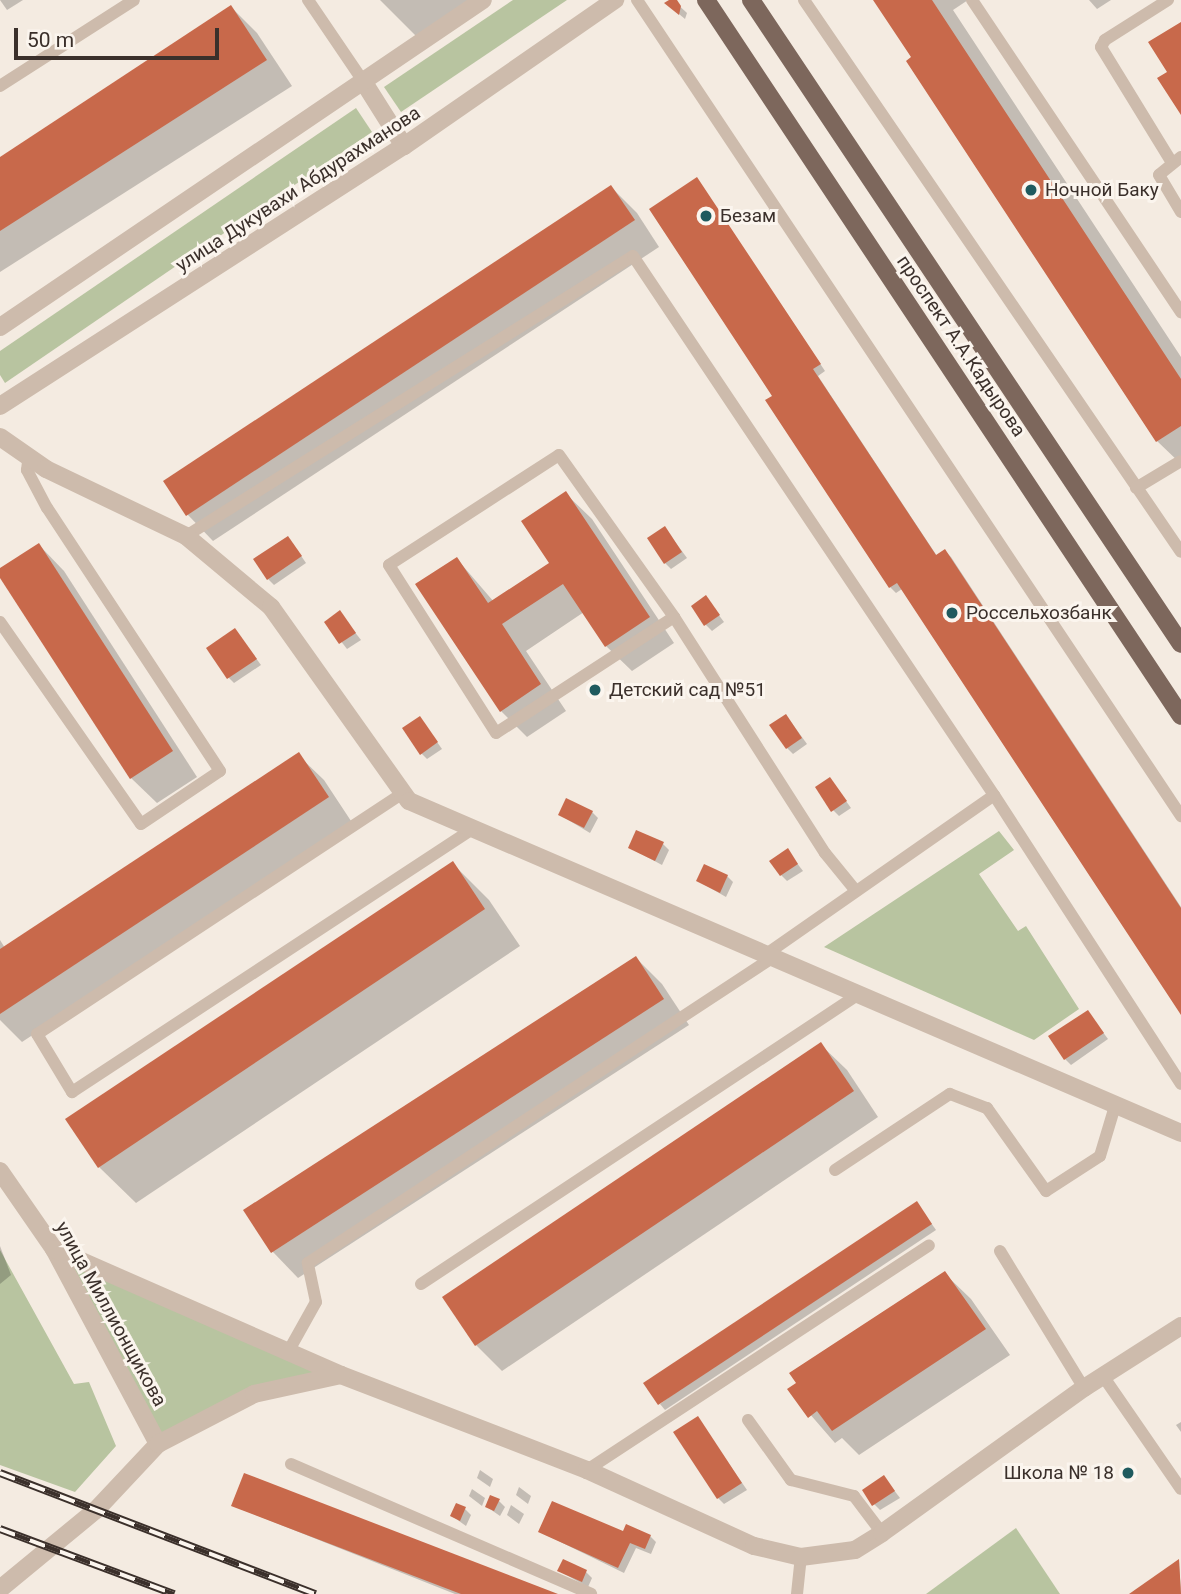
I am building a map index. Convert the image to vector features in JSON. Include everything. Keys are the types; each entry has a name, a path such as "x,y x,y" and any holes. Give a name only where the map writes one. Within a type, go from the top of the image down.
{"main road":[{"name":"проспект А.А.Кадырова","path":"706,0 1181,716"},
{"name":"проспект А.А.Кадырова","path":"751,0 1181,644"}],"street":[{"path":"0,327 483,0"},
{"name":"улица Дукувахи Абдурахманова","path":"0,406 404,146 615,0"},
{"path":"363,81 404,146"},
{"path":"0,437 29,454 46,469 186,536 271,607 409,801 470,831 1181,1133"},
{"name":"улица Миллионщикова","path":"0,1171 54,1249 158,1444"},
{"path":"54,1249 341,1375 587,1470 754,1546 802,1557 855,1550 1084,1388 1181,1326"},
{"path":"0,1589 96,1510 158,1444 254,1394 341,1375"}],"lane":[{"path":"3,79 134,0"},
{"path":"308,0 363,81"},
{"path":"638,0 1181,816"},
{"path":"804,0 1181,552"},
{"path":"972,0 1181,312"},
{"path":"1168,0 1105,40 1101,47 1177,160 1159,175 1181,212"},
{"path":"186,536 633,256 994,795 1181,1084"},
{"path":"0,622 141,824 220,771 47,508 27,470 29,454"},
{"path":"674,617 496,733 389,565 559,455 674,617 825,853 856,891"},
{"path":"1136,488 1181,461"},
{"path":"403,793 37,1034 72,1092 470,831"},
{"path":"288,1352 316,1302 308,1263 768,956 994,795"},
{"path":"421,1284 856,996"},
{"path":"835,1170 950,1094 987,1108 1046,1191 1100,1156 1115,1106"},
{"path":"587,1470 929,1245"},
{"path":"1000,1251 1084,1388"},
{"path":"1103,1376 1181,1489"},
{"path":"748,1420 790,1480 854,1496 882,1533"},
{"path":"291,1464 591,1594"},
{"path":"797,1594 802,1557"}],"green space":[{"path":"513,0 567,0 401,112 384,87"},
{"path":"356,108 372,132 5,383 0,375 0,351"},
{"path":"999,831 1014,850 979,874 1018,931 1026,926 1079,1009 1034,1040 824,947"},
{"path":"54,1249 341,1375 254,1394 158,1444"},
{"path":"0,1250 74,1384 89,1382 116,1446 75,1492 0,1465"},
{"path":"1016,1528 1060,1594 926,1594"}],"building":[{"path":"677,0 681,6 679,15 664,3"},
{"path":"873,0 932,0 1181,379 1181,426 1156,442 906,61 911,57"},
{"path":"231,5 267,60 0,231 0,157"},
{"path":"1181,22 1181,115 1157,78 1167,72 1148,42"},
{"path":"697,177 821,364 813,369 936,555 945,549 1181,908 1181,1015 897,583 889,588 765,400 772,396 649,209"},
{"path":"611,185 635,220 186,516 163,481"},
{"path":"566,491 650,617 605,647 563,584 502,624 541,684 500,712 415,584 457,557 488,603 549,563 521,521"},
{"path":"665,526 682,552 664,564 647,538"},
{"path":"288,536 302,556 267,580 253,559"},
{"path":"39,543 173,751 130,779 0,578 0,568"},
{"path":"706,595 720,615 704,626 691,606"},
{"path":"340,610 356,633 339,644 324,622"},
{"path":"235,628 257,659 227,679 206,648"},
{"path":"786,714 802,738 786,749 769,725"},
{"path":"420,716 438,742 420,755 402,728"},
{"path":"299,752 329,797 0,1014 0,949"},
{"path":"830,777 847,801 831,812 815,787"},
{"path":"566,798 593,811 584,828 558,815"},
{"path":"636,830 664,842 655,861 628,848"},
{"path":"788,848 798,864 780,876 769,861"},
{"path":"453,861 485,909 98,1168 65,1119"},
{"path":"704,864 728,875 720,893 696,881"},
{"path":"636,956 664,999 271,1253 243,1210"},
{"path":"1088,1010 1104,1033 1064,1060 1048,1036"},
{"path":"821,1042 854,1091 475,1346 442,1297"},
{"path":"917,1201 932,1224 658,1405 643,1383"},
{"path":"945,1271 986,1329 832,1431 817,1411 808,1418 787,1389 796,1383 789,1373"},
{"path":"698,1416 742,1483 717,1499 673,1432"},
{"path":"244,1473 558,1594 461,1594 231,1506"},
{"path":"884,1475 895,1491 872,1506 862,1490"},
{"path":"490,1495 500,1499 494,1511 485,1507"},
{"path":"552,1501 623,1531 626,1524 651,1535 645,1549 630,1543 618,1568 538,1532"},
{"path":"456,1503 466,1507 460,1521 450,1516"},
{"path":"563,1559 587,1570 582,1582 557,1571"},
{"path":"1179,1559 1181,1594 1129,1594"}],"railway":[{"path":"0,1473 316,1594"},
{"path":"0,1529 174,1594"}],"place":[{"name":"Ночной Баку","path":"1031,190"},
{"name":"Безам","path":"706,216"},
{"name":"Россельхозбанк","path":"952,613"},
{"name":"Детский сад №51","path":"595,690"},
{"name":"Школа № 18","path":"1128,1473"}]}
